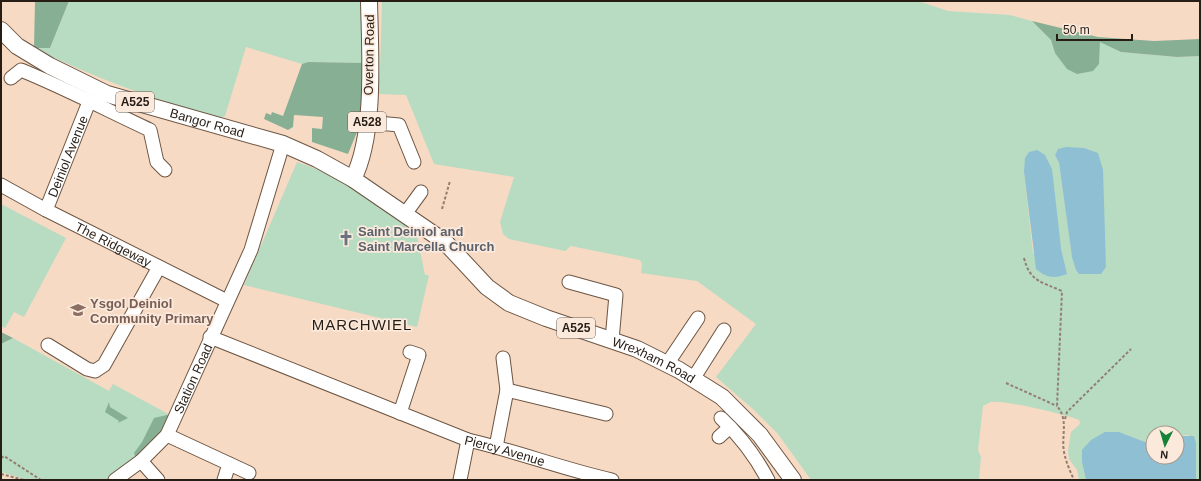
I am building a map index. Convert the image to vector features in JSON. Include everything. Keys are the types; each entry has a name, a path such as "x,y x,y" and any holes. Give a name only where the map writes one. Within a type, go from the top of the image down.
{"main road":[{"name":"Overton Road","path":"353,179 361,163 367,122 370,63 369,1"},
{"name":"Bangor Road","path":"1,30 17,46 50,66 107,94 283,144 316,159 353,179"},
{"name":"Wrexham Road","path":"353,179 445,242 487,287 509,303 546,318 637,349 667,364 722,397 760,435 793,480"}],"street":[{"name":"Deiniol Avenue","path":"11,78 19,67 88,102 150,130 157,162 165,170"},
{"name":"Deiniol Avenue","path":"46,210 88,102"},
{"path":"367,122 402,123 414,162"},
{"name":"Station Road","path":"115,480 141,461 167,435 250,250 283,144"},
{"name":"The Ridgeway","path":"1,185 46,210 227,301"},
{"path":"405,214 421,192"},
{"path":"48,346 87,369 95,371 104,365 159,267"},
{"path":"569,282 616,295 612,340"},
{"path":"667,364 698,318"},
{"path":"693,379 724,330"},
{"name":"Piercy Avenue","path":"210,337 468,440 496,446 569,475 612,480"},
{"path":"400,413 419,355 410,352"},
{"path":"496,446 507,390 503,358"},
{"path":"507,390 606,414"},
{"path":"719,437 726,422 760,465 768,480"},
{"path":"167,435 249,473"},
{"path":"460,480 468,440"},
{"path":"141,461 158,480"},
{"path":"224,480 229,464"}],"path":[{"path":"442,209 450,181"},
{"path":"1024,258 1029,273 1033,278 1062,291 1057,406"},
{"path":"1074,480 1064,452 1065,420 1067,412 1131,348"},
{"path":"1006,383 1057,406 1063,413 1065,420"},
{"path":"2,458 4,456 40,480"},
{"path":"1,474 24,480"}],"green space":[{"path":"35,1 69,1 50,48 34,48"},
{"path":"69,1 364,1 366,63 308,62 302,64 246,47 225,116 220,118 125,88 34,48 50,48"},
{"path":"382,1 918,1 948,11 1010,15 1032,21 1051,40 1055,53 1099,64 1100,41 1121,52 1177,57 1200,56 1200,480 1196,480 1196,443 1188,435 1185,435 1185,425 1145,425 1145,442 1118,432 1082,462 1086,480 1079,480 1077,470 1069,459 1068,451 1071,432 1080,424 1079,420 1034,408 1007,403 991,402 983,406 978,450 981,457 979,480 811,480 778,434 754,410 716,377 756,324 697,281 641,273 642,264 640,260 571,246 565,251 509,239 503,234 500,222 514,177 434,164 406,95 377,94 380,69","holes":["1058,149 1104,241 1106,267 1100,274 1079,274 1072,256 1059,163 1055,155","1024,172 1061,248 1067,274 1033,253"]},
{"path":"1032,21 1098,37 1154,41 1200,39 1200,56 1177,57 1121,52 1100,42 1099,64 1093,71 1077,74 1067,69 1055,53 1051,40"},
{"path":"308,62 366,63 364,115 348,154 312,142 312,128 322,129 323,117 294,115 293,127 288,130 264,119 266,113 271,115 272,112 283,116 302,64"},
{"path":"297,162 342,178 406,224 410,230 416,231 425,275 429,275 417,327 244,285"},
{"path":"1,204 66,238 24,317 14,312 5,328 1,326"},
{"path":"1,332 13,338 1,344"},
{"path":"13,338 109,391 113,384 172,416 153,445 110,480 28,480 1,472 1,344"},
{"path":"109,402 110,407 128,418 118,423 119,421 105,412"},
{"path":"167,415 172,416 167,427 136,459 134,453 142,442 154,418"}],"water":[{"path":"1066,147 1084,148 1098,153 1103,170 1106,267 1101,274 1079,274 1076,270 1072,257 1059,163 1055,155 1058,149"},
{"path":"1037,150 1045,155 1052,169 1061,248 1067,274 1058,277 1047,276 1036,269 1024,172 1025,158 1029,152"},
{"path":"1105,432 1119,432 1145,442 1145,465 1185,465 1185,436 1194,436 1196,443 1196,480 1086,480 1082,462 1082,450 1091,440"}],"place":[{"name":"Saint Deiniol and Saint Marcella Church","path":"346,238"},
{"name":"Ysgol Deiniol Community Primary","path":"78,310"}],"district":[{"name":"MARCHWIEL","path":"362,324"}]}
